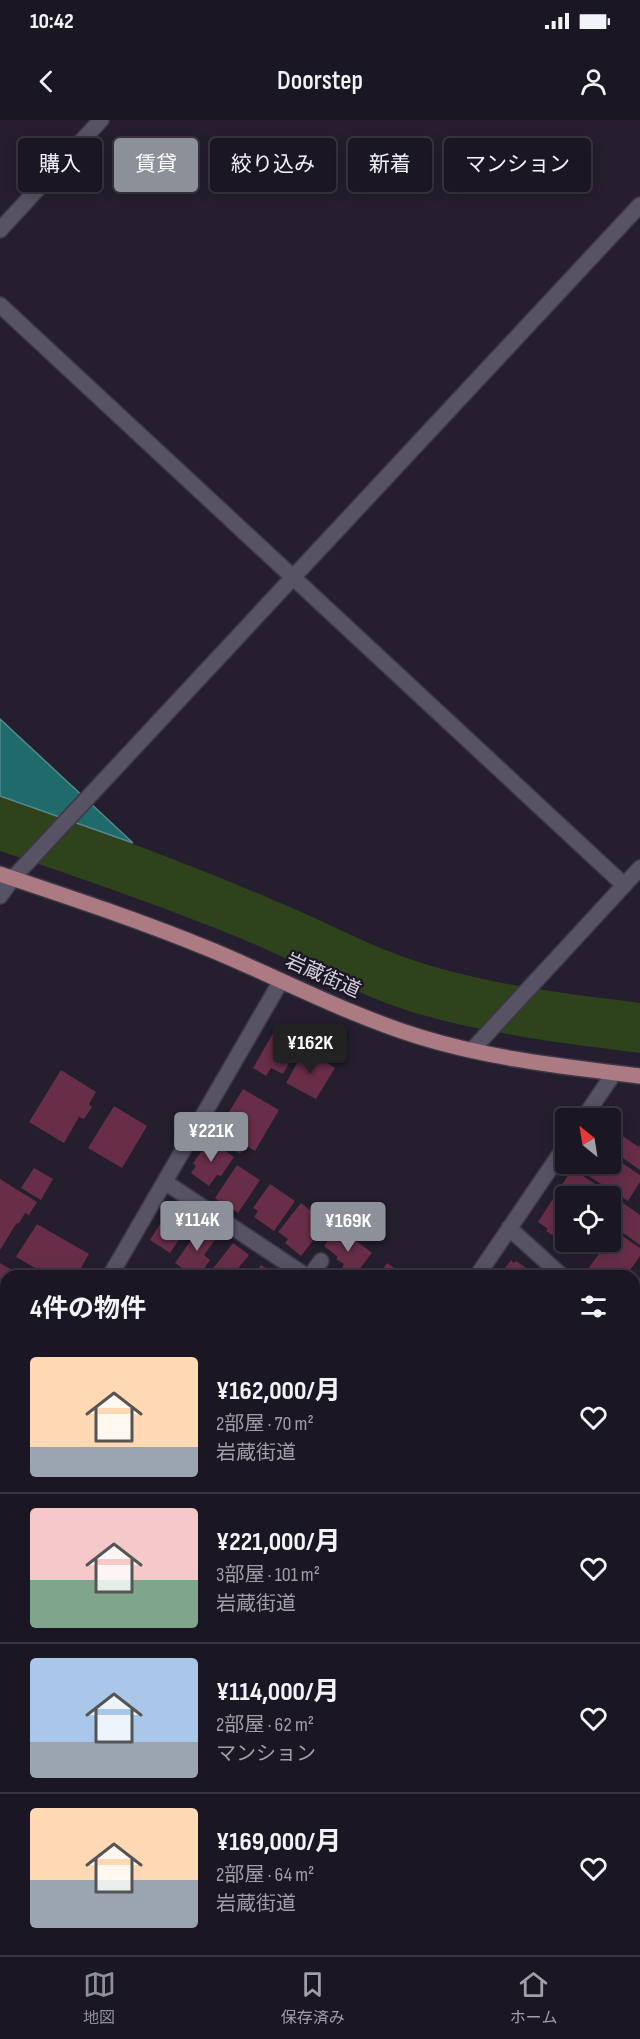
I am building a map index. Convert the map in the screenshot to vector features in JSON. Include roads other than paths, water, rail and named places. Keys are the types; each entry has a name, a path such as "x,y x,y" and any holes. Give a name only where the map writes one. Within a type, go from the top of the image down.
{"main road":[{"name":"岩蔵街道","path":"6,876 139,922 214,951 348,1012 421,1037 472,1050 574,1070 640,1076"}],"street":[{"path":"0,230 101,120"},
{"path":"0,896 6,876 293,578 640,205"},
{"path":"0,305 624,885"},
{"path":"472,1050 640,868"},
{"path":"114,1270 282,981"},
{"path":"590,1108 614,1073"},
{"path":"481,1270 555,1161"},
{"path":"165,1182 297,1270"},
{"path":"509,1228 555,1270"},
{"path":"314,1270 321,1261"}]}
